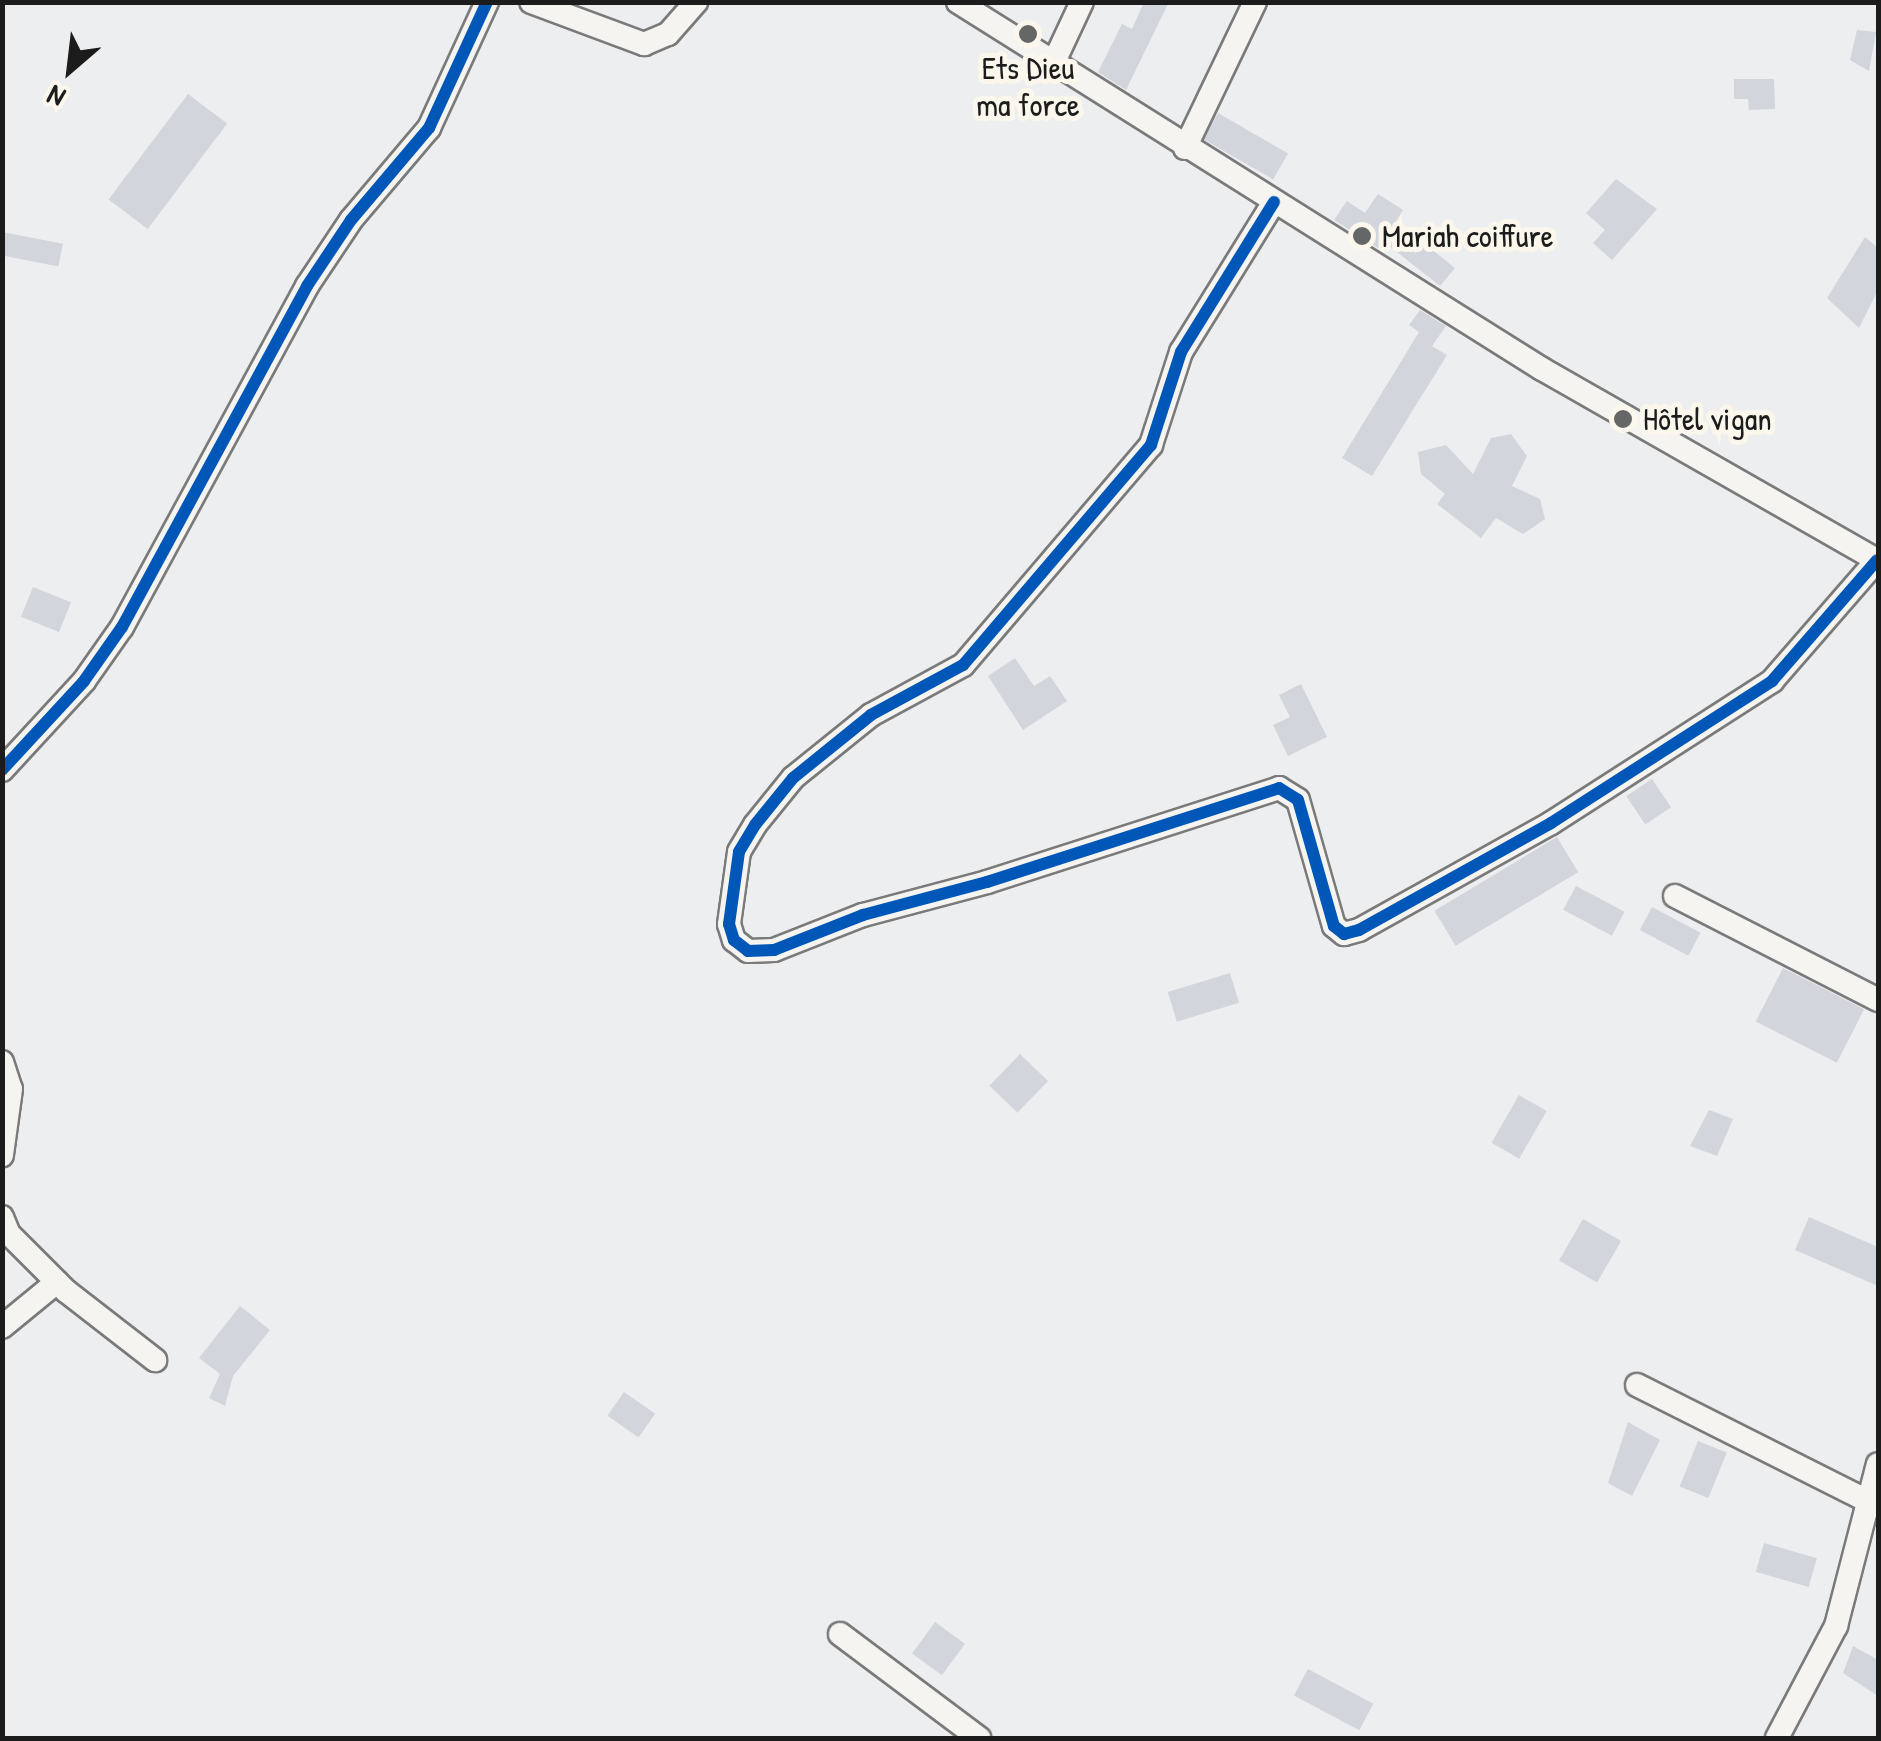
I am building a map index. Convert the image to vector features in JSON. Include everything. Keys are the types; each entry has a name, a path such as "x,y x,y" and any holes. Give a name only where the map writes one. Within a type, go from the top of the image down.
{"street":[{"path":"2,770 84,681 122,627 307,286 351,220 429,128 487,2"},
{"path":"531,2 644,44 668,34 696,2"},
{"path":"958,2 1052,66 1274,202 1542,368 1878,561 1772,682 1551,824 1358,930 1344,934 1334,926 1298,800 1280,788 987,882 863,915 774,950 748,951 734,940 729,924 739,852 755,824 793,778 872,714 964,665 1152,445 1181,352 1274,202"},
{"path":"1052,66 1082,2"},
{"path":"1186,148 1254,2"},
{"path":"1674,896 1878,1000"},
{"path":"2,1062 11,1089 2,1154"},
{"path":"5,1230 57,1282 155,1360"},
{"path":"2,1327 57,1282"},
{"path":"1637,1384 1876,1504"},
{"path":"1777,1738 1836,1626 1876,1504 1878,1464"},
{"path":"840,1634 980,1738"}],"building":[{"path":"1144,2 1169,2 1126,90 1098,72 1122,24 1132,29"},
{"path":"1857,30 1876,32 1869,71 1850,60"},
{"path":"1734,79 1774,79 1775,109 1749,110 1748,99 1734,99"},
{"path":"188,94 227,123 148,229 109,199"},
{"path":"1218,113 1288,154 1273,179 1203,139"},
{"path":"1616,179 1657,209 1612,260 1593,243 1605,230 1586,213"},
{"path":"1378,194 1403,210 1396,221 1455,268 1440,286 1383,241 1378,248 1334,220 1347,201 1365,213"},
{"path":"2,232 63,244 58,266 2,255"},
{"path":"1865,237 1878,248 1878,290 1859,328 1827,298"},
{"path":"1420,310 1446,326 1432,346 1447,355 1372,476 1342,458 1419,332 1409,325"},
{"path":"1511,434 1527,456 1512,486 1540,499 1545,519 1523,534 1496,518 1481,538 1437,504 1445,494 1421,474 1418,452 1446,445 1473,474 1491,438"},
{"path":"33,587 71,602 59,632 21,617"},
{"path":"1015,658 1034,686 1050,676 1067,701 1023,730 988,676"},
{"path":"1301,684 1327,737 1288,756 1273,725 1290,717 1279,695"},
{"path":"1652,779 1671,807 1645,825 1626,796"},
{"path":"1557,837 1578,872 1456,946 1434,911"},
{"path":"1576,886 1625,912 1612,936 1563,910"},
{"path":"1652,907 1701,933 1688,956 1640,930"},
{"path":"1783,968 1864,1009 1837,1063 1756,1021"},
{"path":"1230,973 1239,1003 1177,1022 1168,992"},
{"path":"1020,1054 1048,1081 1017,1113 989,1086"},
{"path":"1519,1095 1547,1111 1519,1159 1492,1143"},
{"path":"1709,1110 1733,1119 1717,1156 1690,1146"},
{"path":"1809,1217 1878,1247 1878,1286 1795,1250"},
{"path":"1583,1219 1621,1241 1597,1283 1559,1261"},
{"path":"240,1306 270,1330 233,1376 225,1406 209,1398 220,1374 199,1358"},
{"path":"624,1392 655,1414 638,1438 607,1416"},
{"path":"1628,1422 1660,1440 1632,1496 1608,1483"},
{"path":"1698,1441 1727,1453 1708,1498 1680,1486"},
{"path":"1764,1543 1817,1558 1809,1587 1756,1572"},
{"path":"935,1622 965,1644 942,1675 912,1654"},
{"path":"1853,1646 1878,1660 1878,1696 1843,1673"},
{"path":"1308,1669 1373,1704 1359,1730 1294,1695"}],"cycle path":[{"path":"2,770 84,681 122,627 307,286 351,220 429,128 487,2"},
{"path":"1274,202 1181,352 1151,445 963,665 871,715 793,778 755,825 739,852 729,924 734,940 748,951 774,950 863,915 987,882 1279,788 1298,800 1334,926 1344,934 1359,930 1551,823 1772,681 1877,560"}],"place":[{"name":"Ets Dieu ma force","path":"1028,34"},
{"name":"Mariah coiffure","path":"1362,236"},
{"name":"Hôtel vigan","path":"1623,419"}]}
